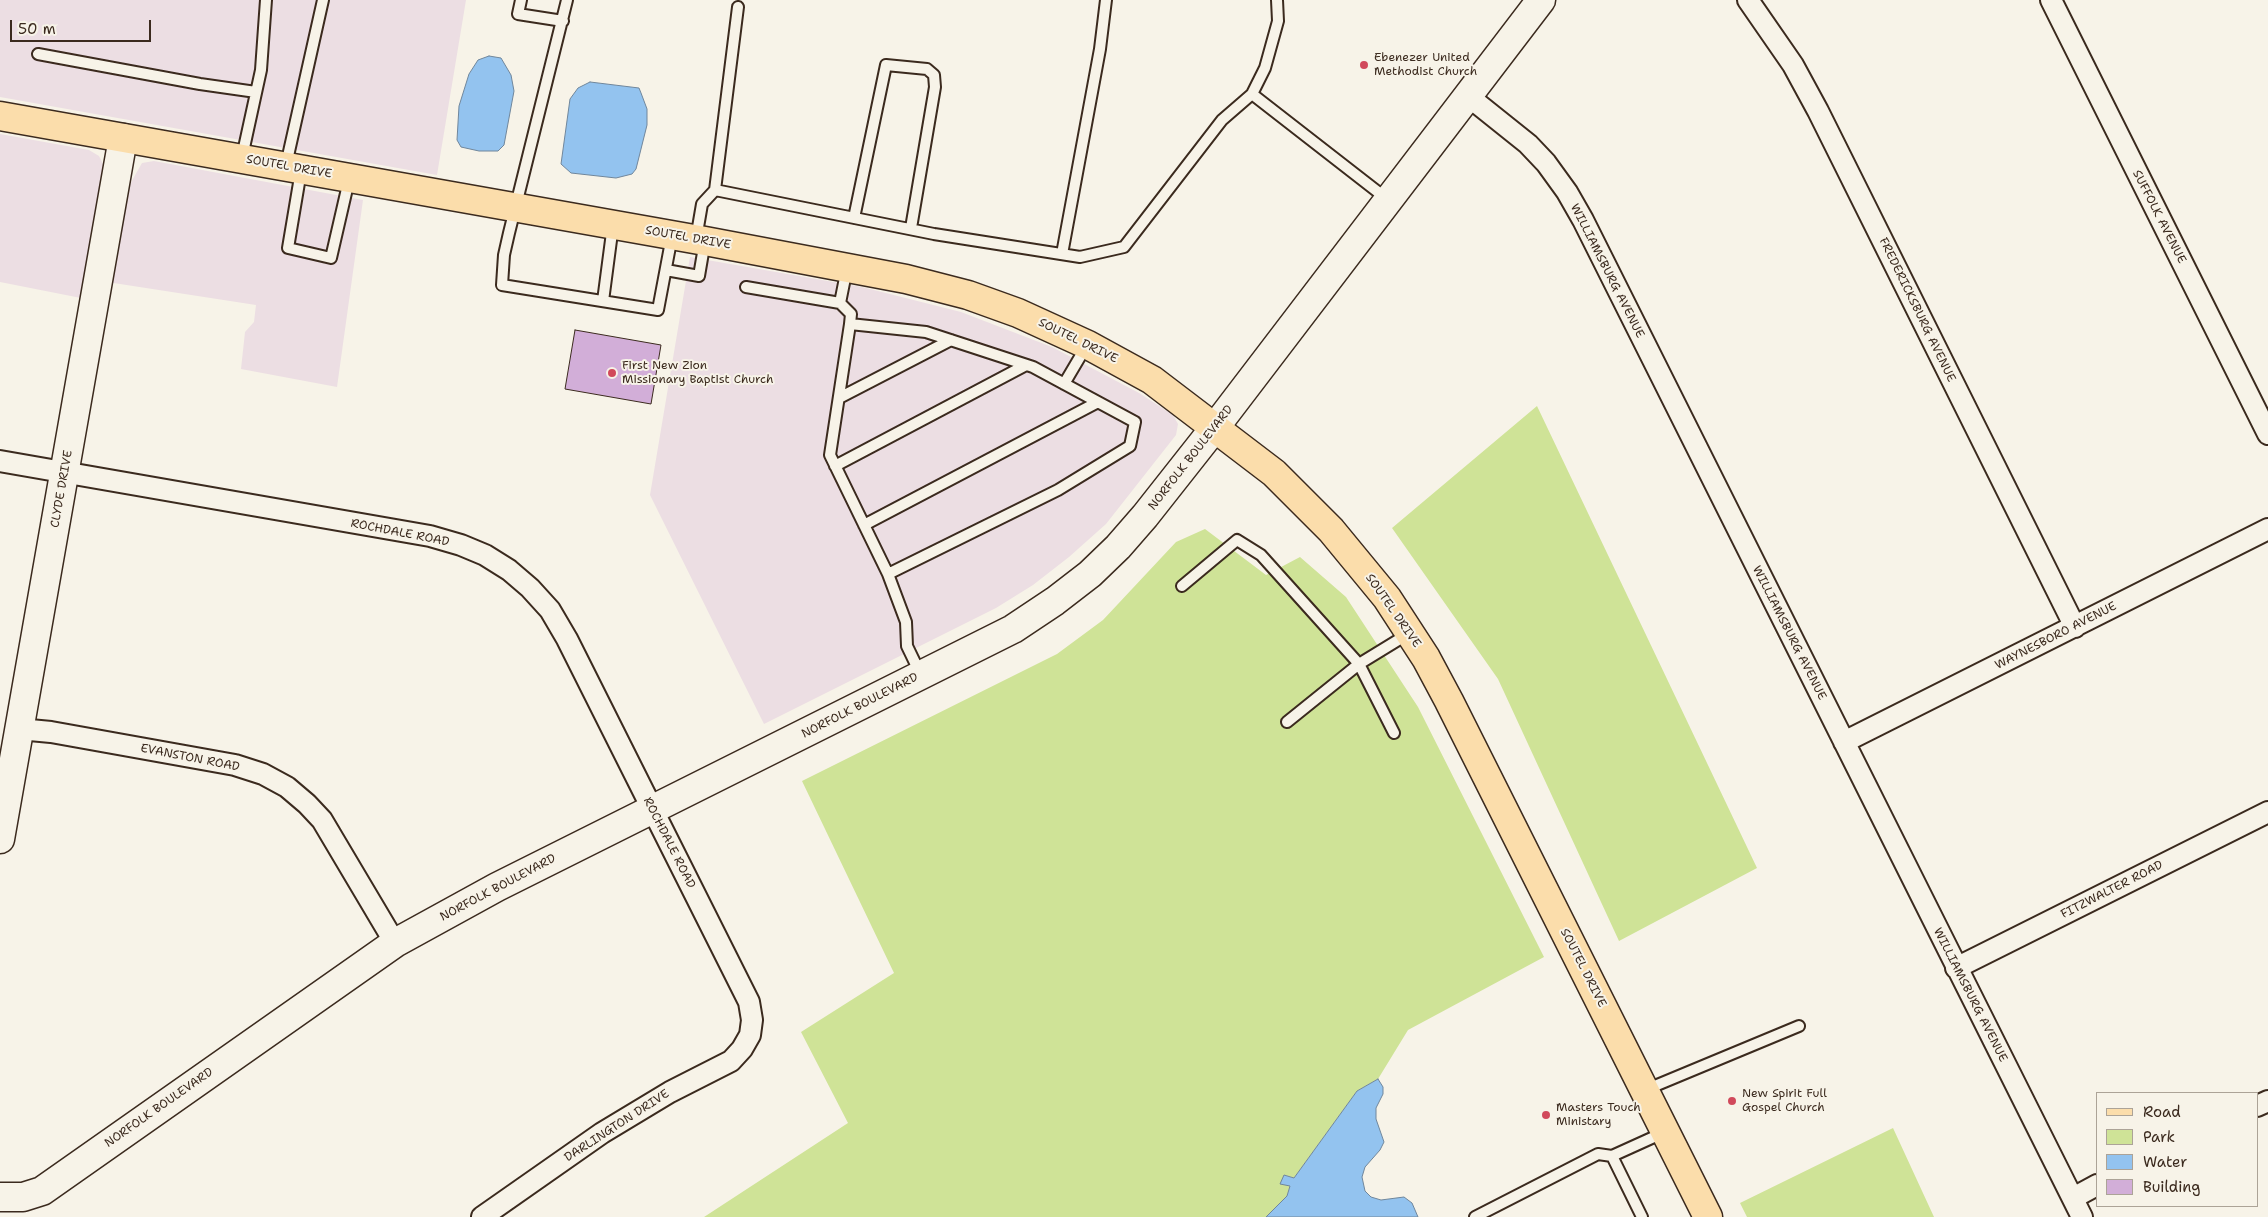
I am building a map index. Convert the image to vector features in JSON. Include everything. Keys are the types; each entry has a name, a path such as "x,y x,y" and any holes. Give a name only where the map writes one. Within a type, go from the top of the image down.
{"main road":[{"name":"SOUTEL DRIVE","path":"0,116 906,279 968,295 1018,313 1088,344 1152,380 1216,426 1274,473 1331,530 1387,598 1426,658 1449,701 1708,1217"}],"street":[{"name":"NORFOLK BOULEVARD","path":"0,1197 23,1197 42,1191 396,943 497,887 1013,629 1055,601 1090,574 1118,547 1145,516 1216,426 1541,0"},
{"name":"FREDERICKSBURG AVENUE","path":"1748,0 1794,65 1814,103 2075,626"},
{"name":"SUFFOLK AVENUE","path":"2051,0 2268,434"},
{"name":"WILLIAMSBURG AVENUE","path":"1468,96 1528,144 1567,192 2082,1217"},
{"name":"CLYDE DRIVE","path":"0,839 124,138"},
{"name":"ROCHDALE ROAD","path":"0,461 430,536 485,555 509,570 530,588 550,610 567,639 749,1002 752,1020 750,1035"},
{"name":"WAYNESBORO AVENUE","path":"1844,742 2268,529"},
{"name":"EVANSTON ROAD","path":"20,729 51,732 235,765 263,774 279,783 307,804 322,820 396,943"},
{"name":"FITZWALTER ROAD","path":"1956,968 2268,812"},
{"name":"DARLINGTON DRIVE","path":"491,1214 611,1128 670,1092 731,1061 742,1049 750,1035"},
{"path":"2073,1198 2096,1186"},
{"path":"10,1217 42,1191"}],"lane":[{"path":"242,159 261,70 266,0"},
{"path":"323,0 293,168 288,248 331,258 350,178"},
{"path":"521,0 518,14 563,21"},
{"path":"567,0 504,255 502,285 658,310 666,270 691,239 702,204 714,190 738,7"},
{"path":"1062,254 1100,49 1106,0"},
{"path":"714,190 934,234 1080,257 1124,247 1222,120 1252,94 1266,68 1278,21 1277,0"},
{"path":"38,54 200,84 256,92"},
{"path":"854,218 886,65 927,69 934,75 935,87 911,228"},
{"path":"1252,94 1388,200"},
{"path":"603,301 613,225"},
{"path":"666,270 699,276 691,239"},
{"path":"840,303 847,267"},
{"path":"746,287 840,303 851,314 830,455 888,574 906,622 907,646 922,676"},
{"path":"850,324 926,332 1026,365 1135,422 1130,446 1058,490 888,574"},
{"path":"839,398 950,340"},
{"path":"1064,384 1088,344"},
{"path":"835,466 1026,365"},
{"path":"864,525 1098,402"},
{"path":"1182,586 1237,540 1261,555 1359,664 1394,733"},
{"path":"1286,722 1359,664 1409,634"},
{"path":"1644,1091 1799,1026"},
{"path":"1475,1217 1598,1154 1612,1156 1666,1132"},
{"path":"1612,1156 1642,1217"}],"shaded area":[{"path":"0,0 466,0 437,175 0,97"},
{"path":"0,134 89,150 99,156 104,166 104,200 86,299 0,282"},
{"path":"154,161 363,200 337,387 241,369 245,332 254,322 256,305 107,282 125,193 142,163"},
{"path":"690,257 862,287 961,312 1052,347 1139,393 1173,415 1178,424 1176,435 1106,524 1069,557 1033,585 996,608 764,724 650,495"}],"green space":[{"path":"1537,406 1757,868 1619,941 1498,679 1392,528"},
{"path":"1205,529 1266,575 1300,557 1346,597 1418,707 1544,957 1408,1030 1378,1079 1357,1091 1294,1178 1284,1175 1290,1186 1287,1196 1266,1217 704,1217 848,1123 801,1032 894,973 802,781 1057,654 1103,620 1176,542"},
{"path":"1893,1128 1934,1217 1747,1217 1740,1203"}],"water":[{"path":"489,56 501,58 511,75 514,91 504,145 498,151 479,151 461,147 457,140 459,106 469,74 478,60"},
{"path":"590,82 639,88 647,109 647,125 636,169 632,174 616,178 571,173 561,164 570,99 578,88"},
{"path":"1378,1079 1383,1087 1383,1094 1376,1108 1376,1119 1384,1142 1380,1150 1365,1167 1362,1177 1365,1191 1371,1197 1381,1200 1404,1197 1412,1203 1418,1217 1266,1217 1287,1196 1290,1186 1280,1184 1284,1175 1294,1178 1357,1091"}],"building":[{"name":"First New Zion Missionary Baptist Church","path":"575,330 661,345 651,404 565,389"}],"place":[{"name":"Ebenezer United Methodist Church","path":"1364,65"},
{"name":"First New Zion Missionary Baptist Church","path":"612,373"},
{"name":"New Spirit Full Gospel Church","path":"1732,1101"},
{"name":"Masters Touch Ministary","path":"1546,1115"}]}
